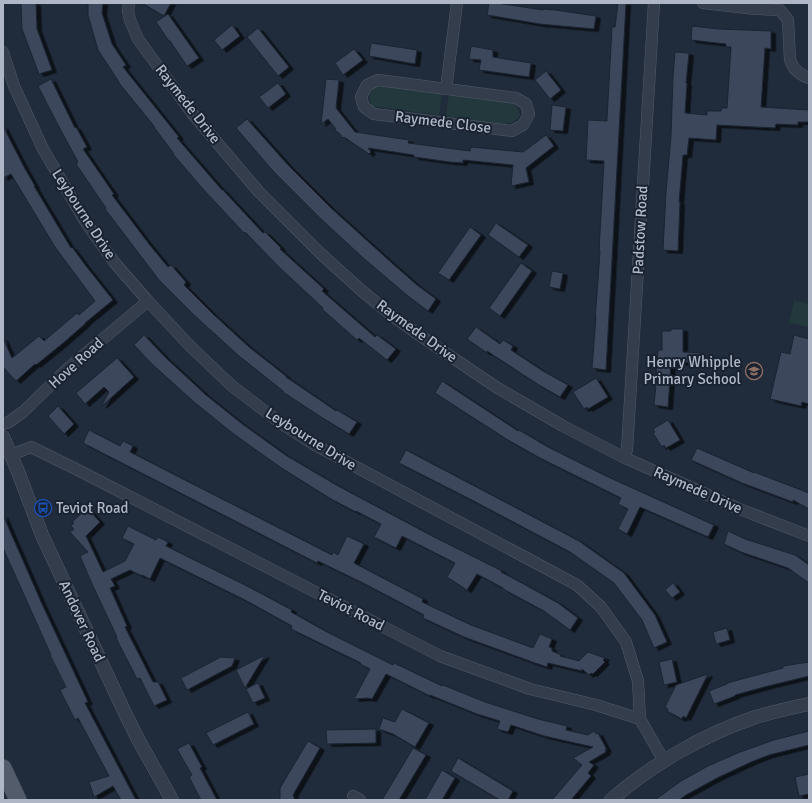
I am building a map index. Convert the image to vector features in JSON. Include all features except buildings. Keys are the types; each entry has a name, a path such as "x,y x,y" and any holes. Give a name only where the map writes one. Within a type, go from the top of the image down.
{"main road":[{"path":"3,768 18,800"}],"street":[{"name":"Raymede Drive","path":"129,3 128,11 130,20 138,40 192,114 259,192 337,269 394,317 496,387 563,426 623,457 738,508 809,536"},
{"path":"446,89 457,3"},
{"name":"Padstow Road","path":"623,457 627,450 654,3"},
{"path":"703,3 756,9 782,6 784,15 788,20 790,60 792,65 800,74 809,78"},
{"name":"Leybourne Drive","path":"3,52 14,86 43,150 85,221 114,262 148,301 190,346 232,386 282,424 315,445 577,585 601,607 626,642 638,681 640,719 664,761"},
{"name":"Raymede Close","path":"378,80 446,89 516,98 526,104 529,114 523,125 512,131 374,114 364,107 362,97 367,85 378,80"},
{"name":"Hove Road","path":"3,424 9,422 23,412 67,369 148,301"},
{"name":"Andover Road","path":"3,437 42,535 124,711 172,800"},
{"name":"Teviot Road","path":"11,455 31,447 440,656 530,689 596,705 640,719"},
{"path":"611,800 664,761 696,743 752,718 809,704"}],"green space":[{"path":"389,86 442,94 439,115 371,106 369,95 373,87"},
{"path":"449,94 513,103 518,109 520,116 513,122 501,125 446,116"},
{"path":"794,300 809,304 809,327 789,323"}],"place":[{"name":"Henry Whipple Primary School","path":"754,371"},
{"name":"Teviot Road","path":"43,508"}]}
